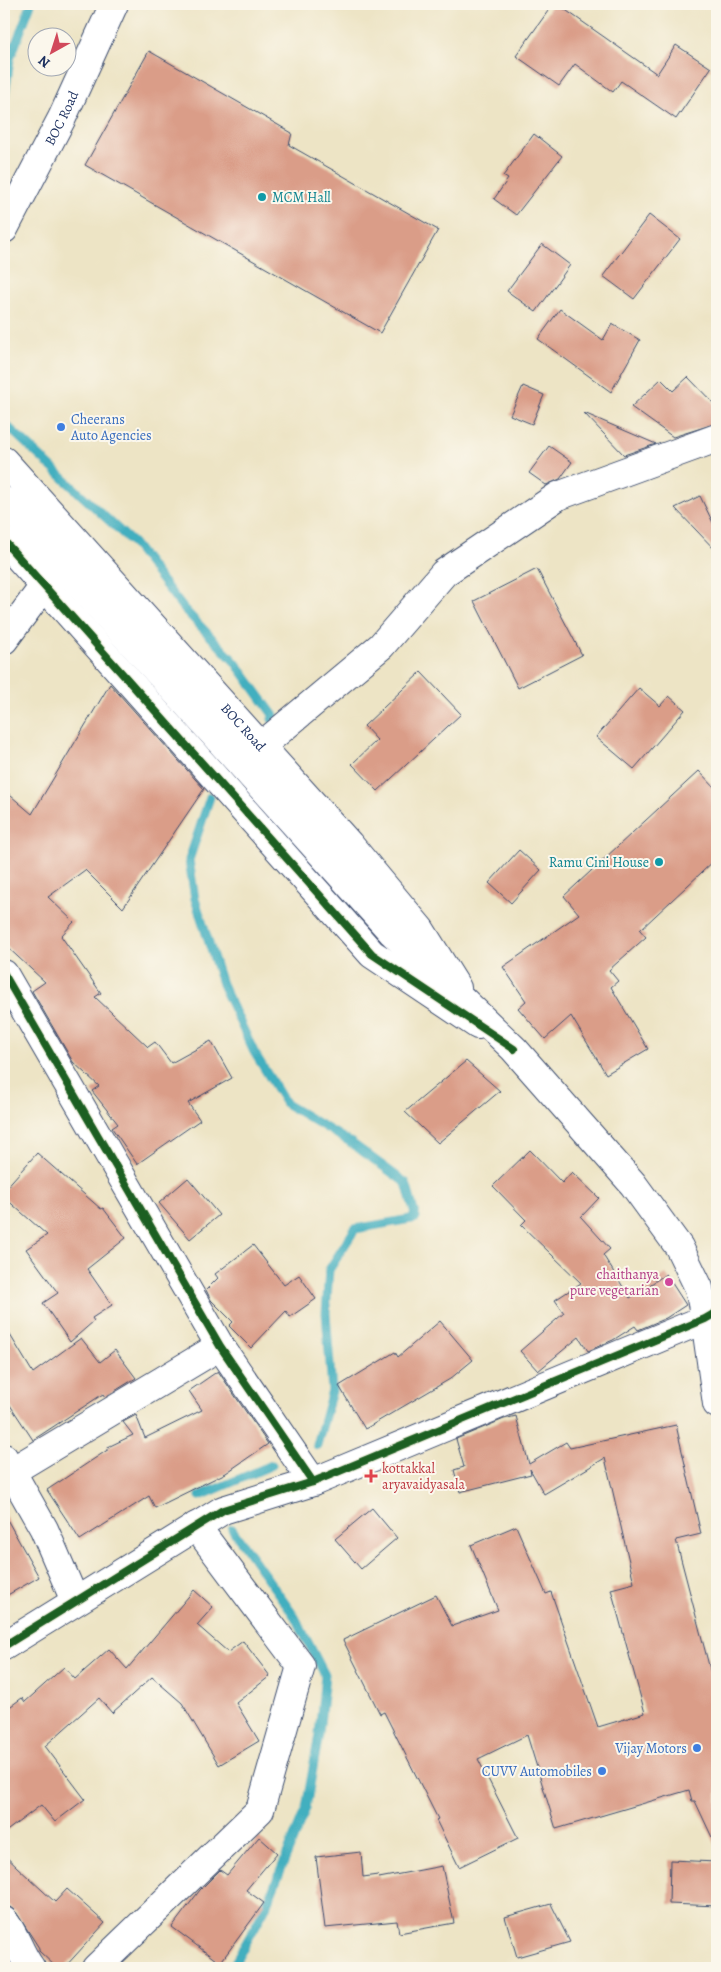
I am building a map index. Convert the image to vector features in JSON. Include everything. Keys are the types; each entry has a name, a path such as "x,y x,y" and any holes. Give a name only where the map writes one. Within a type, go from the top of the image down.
{"street":[{"name":"BOC Road","path":"4,229 62,118 114,4"},
{"path":"261,746 381,646 444,573 558,496 717,438"},
{"name":"BOC Road","path":"4,461 349,844 420,930 467,1004"},
{"path":"4,501 392,932 514,1050 633,1184 679,1247 711,1316 717,1404"},
{"path":"4,541 372,954 514,1050"},
{"path":"4,640 44,586"},
{"path":"4,974 220,1346 313,1482"},
{"path":"4,1646 223,1510 313,1482 711,1316"},
{"path":"75,1601 44,1529 8,1464 220,1346"},
{"path":"96,1968 260,1810 301,1666 196,1526"},
{"path":"4,1921 13,1931 25,1960 31,1968"}],"building":[{"path":"553,4 557,4 657,74 676,45 711,68 676,119 621,81 613,92 575,64 559,86 516,56"},
{"name":"MCM Hall","path":"149,51 292,133 289,145 438,230 380,333 85,165"},
{"path":"534,134 562,156 516,215 494,199 508,179 503,176"},
{"path":"649,215 680,239 634,299 603,276"},
{"path":"542,244 570,265 536,312 507,291"},
{"path":"560,309 603,340 612,324 640,340 611,392 538,339"},
{"path":"688,377 717,407 717,423 673,437 631,407 661,379 673,391"},
{"path":"523,386 544,395 532,424 510,415"},
{"path":"584,413 656,444 624,455"},
{"path":"549,446 572,462 560,479 546,485 529,473"},
{"path":"700,496 717,531 717,552 675,508"},
{"path":"537,569 582,655 518,688 474,601"},
{"path":"421,672 461,714 378,791 352,764 377,740 364,726"},
{"path":"110,684 204,789 123,908 85,870 48,897 74,922 61,936 101,993 95,997 148,1047 155,1042 171,1063 211,1041 232,1078 188,1103 200,1120 137,1164 112,1128 118,1124 92,1091 99,1086 73,1062 32,991 45,982 4,944 4,790 32,814"},
{"path":"639,688 660,706 669,696 685,710 634,769 596,737"},
{"path":"699,771 717,790 717,858 640,930 646,937 609,970 618,981 611,987 648,1049 606,1074 571,1016 545,1039 518,1008 526,1001 503,967 579,914 564,896"},
{"path":"519,850 541,870 511,903 489,883"},
{"path":"466,1061 500,1091 438,1143 405,1112"},
{"path":"530,1150 562,1183 572,1172 599,1198 581,1217 610,1249 603,1255 630,1298 666,1274 686,1305 666,1318 638,1330 635,1326 613,1340 588,1351 579,1337 538,1371 520,1351 564,1313 555,1300 581,1283 521,1225 526,1220 493,1186"},
{"path":"37,1153 101,1209 103,1208 126,1238 87,1269 112,1305 92,1318 94,1321 70,1342 43,1303 58,1293 26,1249 47,1235 4,1197 4,1190"},
{"path":"188,1178 219,1215 190,1239 159,1203"},
{"path":"253,1245 284,1285 299,1275 316,1299 290,1317 286,1311 251,1348 229,1326 233,1322 211,1300 206,1290 218,1278 215,1274"},
{"path":"440,1321 473,1360 450,1379 365,1429 339,1386 395,1352 398,1357"},
{"path":"4,1325 33,1373 81,1338 100,1362 115,1350 136,1378 105,1397 103,1394 33,1440 4,1396"},
{"path":"218,1371 268,1444 226,1473 155,1508 149,1496 80,1540 47,1490 109,1449 108,1447 133,1435 123,1422 136,1415 145,1438 202,1410 189,1391"},
{"path":"516,1416 529,1464 566,1442 570,1448 676,1425 701,1534 676,1540 717,1696 717,1848 695,1801 692,1801 689,1790 556,1829 527,1735 478,1759 518,1838 459,1867 436,1820 438,1819 384,1712 380,1714 343,1640 436,1595 452,1626 498,1610 471,1545 516,1526 546,1594 551,1592 598,1727 645,1713 611,1589 634,1583 605,1458 544,1494 530,1469 531,1474 460,1492 454,1470 464,1467 456,1439"},
{"path":"372,1508 397,1538 361,1569 335,1539"},
{"path":"4,1514 39,1577 4,1597"},
{"path":"194,1590 213,1607 197,1625 228,1652 243,1641 270,1676 236,1703 259,1741 219,1765 182,1703 152,1677 112,1713 99,1698 45,1746 85,1799 55,1822 41,1805 4,1833 4,1711 22,1698 25,1702 64,1667 75,1679 109,1649 127,1669"},
{"path":"259,1837 277,1853 246,1890 264,1903 220,1963 172,1927 200,1890 220,1870 227,1875"},
{"path":"361,1852 363,1877 378,1875 379,1878 442,1866 454,1923 399,1933 397,1921 325,1928 316,1857"},
{"path":"4,1855 55,1902 67,1889 105,1923 64,1968 57,1968 39,1951 39,1948 16,1912 10,1907 4,1906"},
{"path":"670,1860 717,1862 717,1906 669,1904"},
{"path":"551,1904 570,1942 517,1957 505,1917"}],"waterway":[{"path":"4,103 10,59 31,4"},
{"path":"4,423 133,543 183,608 235,662 274,716 272,719"},
{"path":"210,797 189,860 195,899 222,984 254,1052 286,1104 350,1142 406,1183 416,1218 355,1229 329,1270 326,1313 332,1391 317,1445"},
{"path":"200,1496 272,1465"},
{"path":"232,1529 295,1617 325,1675 319,1734 306,1808 265,1909 232,1968"}],"cycle path":[{"path":"4,541 372,954 514,1049"},
{"path":"4,974 220,1346 313,1482"},
{"path":"4,1646 223,1510 313,1482 705,1319 717,1312"}],"place":[{"name":"MCM Hall","path":"262,197"},
{"name":"Cheerans Auto Agencies","path":"61,427"},
{"name":"Ramu Cini House","path":"659,862"},
{"name":"chaithanya pure vegetarian","path":"669,1282"},
{"name":"kottakkal aryavaidyasala","path":"371,1476"},
{"name":"Vijay Motors","path":"697,1748"},
{"name":"CUVV Automobiles","path":"602,1771"}]}
